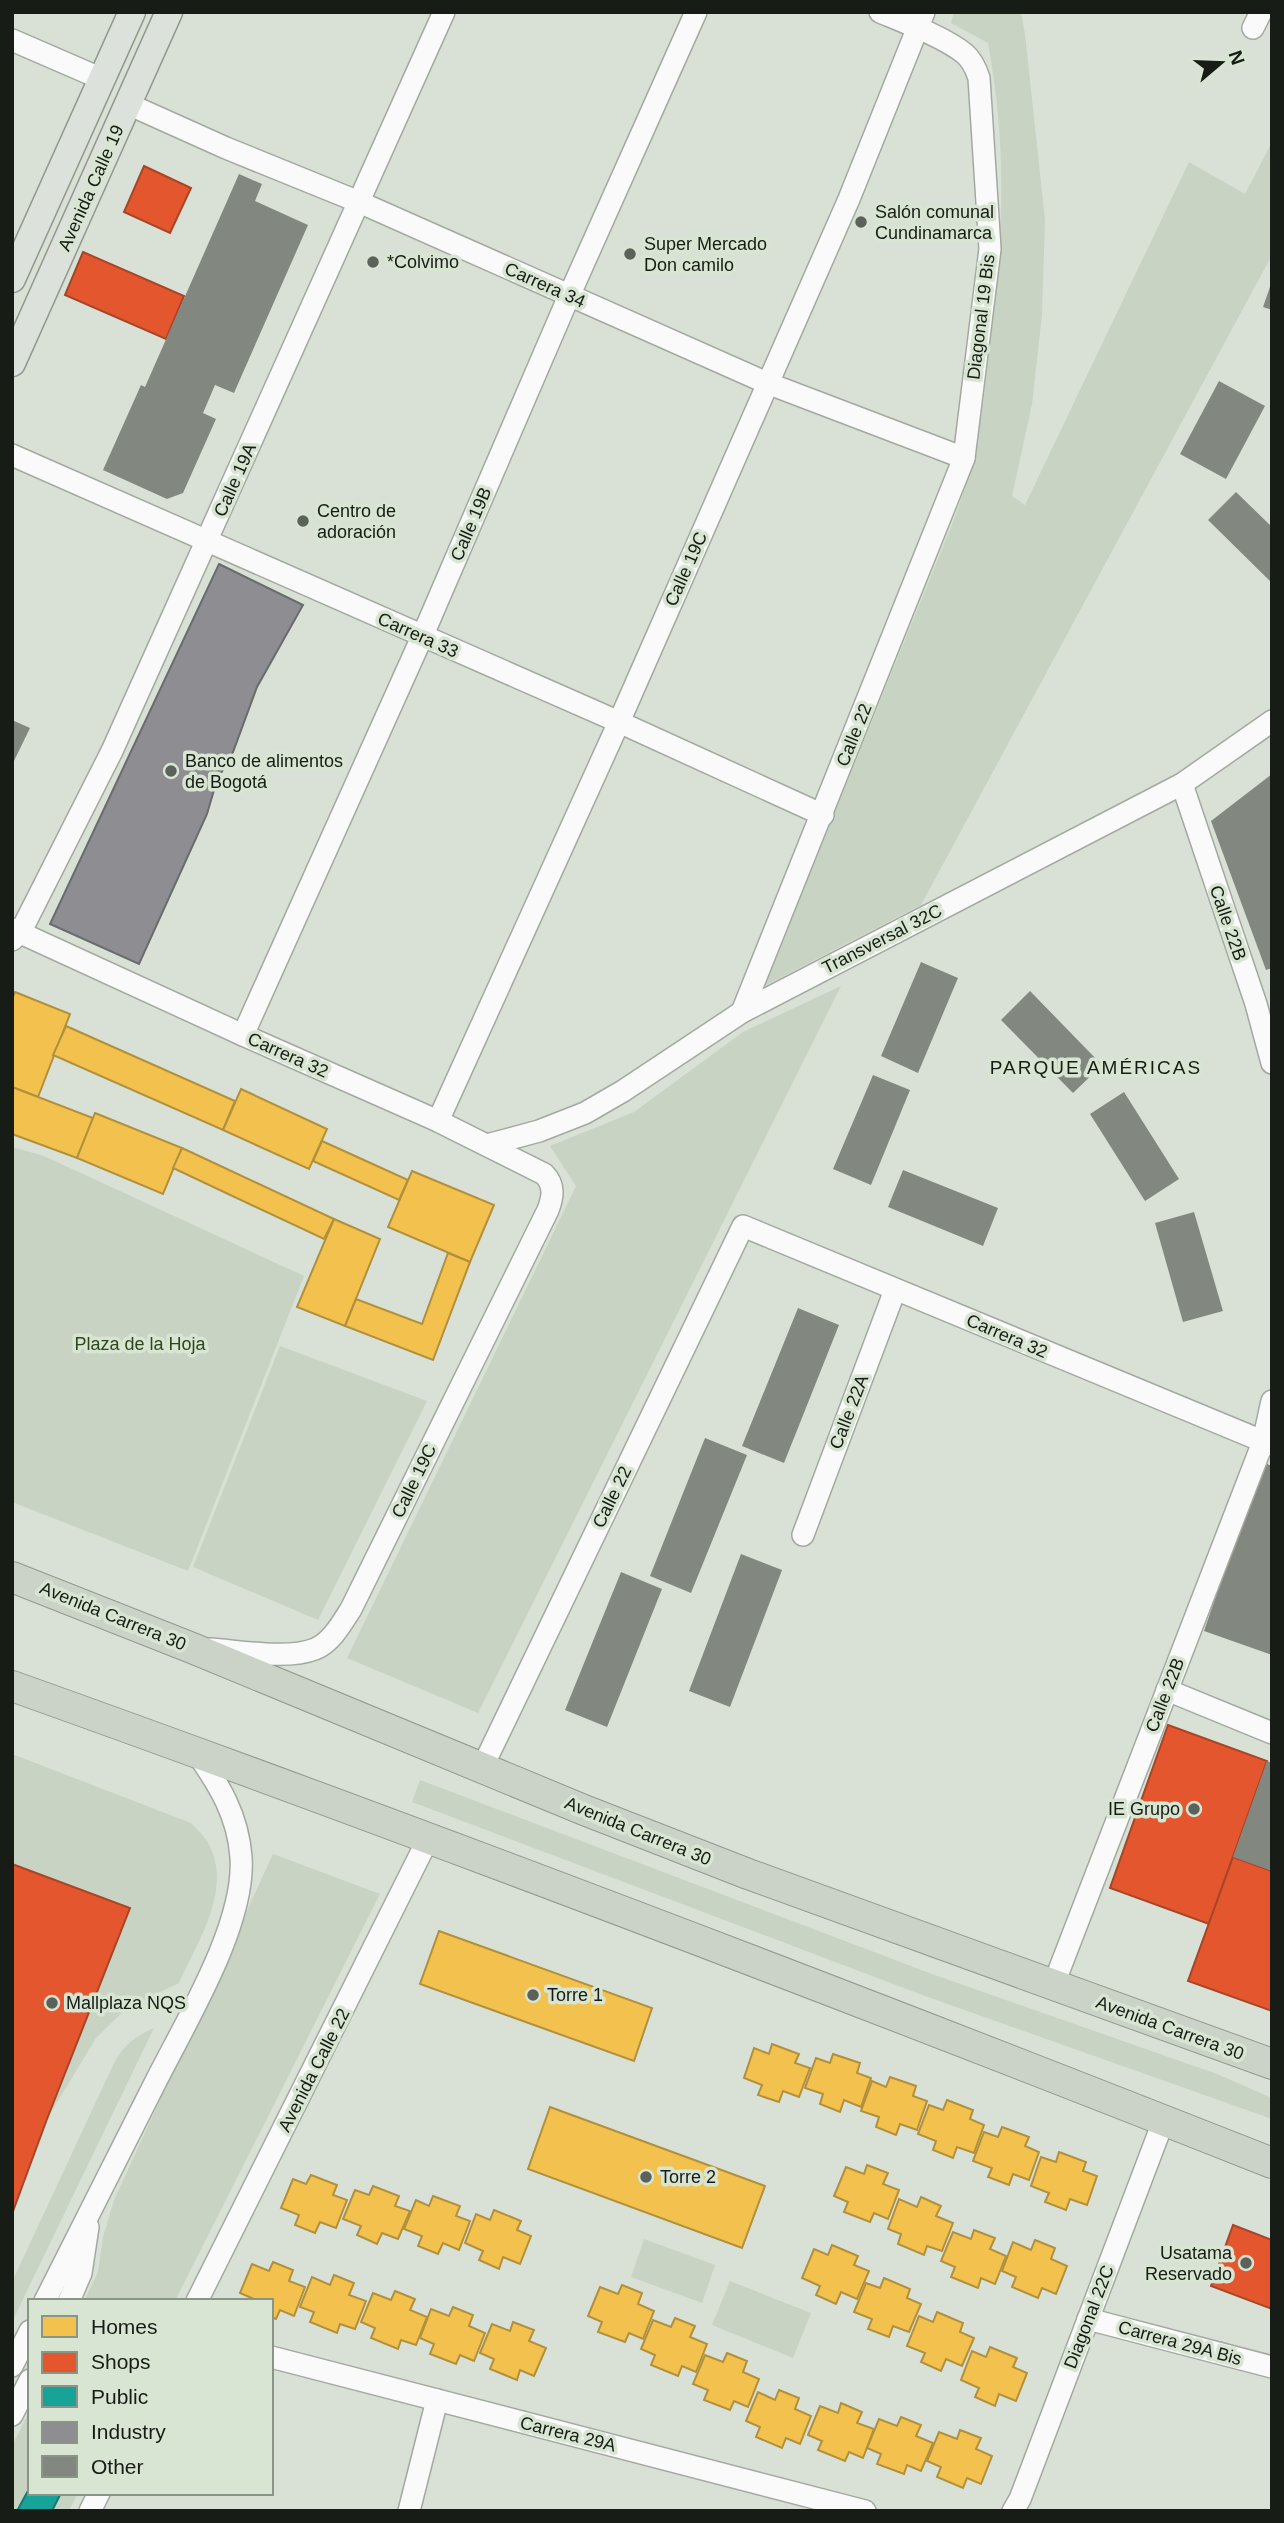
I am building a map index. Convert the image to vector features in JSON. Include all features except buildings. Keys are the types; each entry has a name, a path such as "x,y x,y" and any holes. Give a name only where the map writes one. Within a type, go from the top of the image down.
{"highway":[{"name":"Avenida Carrera 30","path":"12,1577 747,1874 1272,2064"},
{"path":"12,1686 196,1752 785,1974 1272,2163"}],"main road":[{"name":"Avenida Calle 19","path":"12,279 132,12"},
{"name":"Avenida Calle 19","path":"12,363 169,12"}],"street":[{"name":"Calle 19A","path":"15,934 112,751 444,12"},
{"name":"Calle 19B","path":"243,1035 422,637 569,296 696,12"},
{"path":"880,12 921,20"},
{"name":"Diagonal 19 Bis","path":"921,20 965,53 979,78 990,249 964,458"},
{"name":"Calle 19C","path":"439,1121 619,722 849,199 921,20"},
{"path":"12,40 102,79"},
{"name":"Carrera 34","path":"128,104 226,148 359,202 767,383 964,458"},
{"name":"Carrera 33","path":"12,455 619,722 823,815"},
{"name":"Calle 22","path":"742,1012 964,458"},
{"name":"Transversal 32C","path":"487,1145 539,1131 585,1113 742,1012 1182,784 1272,720"},
{"name":"Calle 22B","path":"1182,784 1264,1001 1272,1063"},
{"name":"Carrera 32","path":"15,934 439,1121 544,1174 553,1192"},
{"name":"Calle 19C","path":"192,1648 294,1654 317,1649 334,1634 351,1609 548,1210 553,1192"},
{"name":"Calle 22","path":"482,1768 743,1226"},
{"name":"Carrera 32","path":"743,1226 1267,1443"},
{"name":"Calle 22A","path":"803,1535 895,1290"},
{"name":"Calle 22B","path":"1053,1986 1167,1690 1267,1443 1272,1401"},
{"path":"1167,1690 1272,1732"},
{"path":"46,2299 213,1966 236,1908 241,1858 235,1823 219,1786 196,1752"},
{"name":"Avenida Calle 22","path":"198,2299 428,1839"},
{"name":"Diagonal 22C","path":"1013,2511 1020,2499 1163,2122"},
{"path":"70,2299 81,2273 90,2211"},
{"name":"Carrera 29A Bis","path":"1088,2319 1272,2367"},
{"path":"12,2366 28,2335"},
{"name":"Carrera 29A","path":"273,2358 864,2511"},
{"path":"12,2415 28,2384"},
{"path":"409,2511 438,2400"},
{"path":"90,2511 98,2495"}],"green space":[{"path":"954,12 1021,12 1025,34 1045,220 1042,315 1032,404 1012,496 1025,505 1189,162 1245,194 1272,142 1272,255 921,905 764,986 953,522 969,477 976,447 998,273 1001,159 999,122 988,43 951,23"},
{"path":"841,986 478,1713 347,1658 576,1186 550,1146 634,1112 743,1032"},
{"name":"Plaza de la Hoja","path":"12,1147 44,1156 304,1276 188,1571 12,1502"},
{"path":"280,1346 427,1401 318,1620 193,1567"},
{"path":"12,1754 191,1823 209,1845 217,1870 208,1920 179,1983 128,2007 96,2038 47,2119 130,1908 12,1864"},
{"path":"420,1780 932,1974 1217,2074 1272,2098 1272,2119 925,1996 412,1802"},
{"path":"273,1854 380,1894 176,2299 85,2299 98,2272 103,2237 114,2200"},
{"path":"154,2028 12,2322 12,2282 114,2063 131,2042"},
{"path":"644,2239 715,2265 702,2303 631,2277"},
{"path":"730,2281 811,2313 793,2358 712,2325"},
{"path":"28,2414 28,2495 77,2495 69,2511 12,2511 12,2446"}],"place":[{"name":"Salón comunal Cundinamarca","path":"861,222"},
{"name":"Super Mercado Don camilo","path":"630,254"},
{"name":"*Colvimo","path":"373,262"},
{"name":"Centro de adoración","path":"303,521"},
{"name":"Banco de alimentos de Bogotá","path":"171,771"},
{"name":"IE Grupo","path":"1194,1809"},
{"name":"Torre 1","path":"533,1995"},
{"name":"Mallplaza NQS","path":"52,2003"},
{"name":"Torre 2","path":"646,2177"},
{"name":"Usatama Reservado","path":"1246,2263"}],"district":[{"name":"PARQUE AMÉRICAS","path":"1096,1067"}]}
